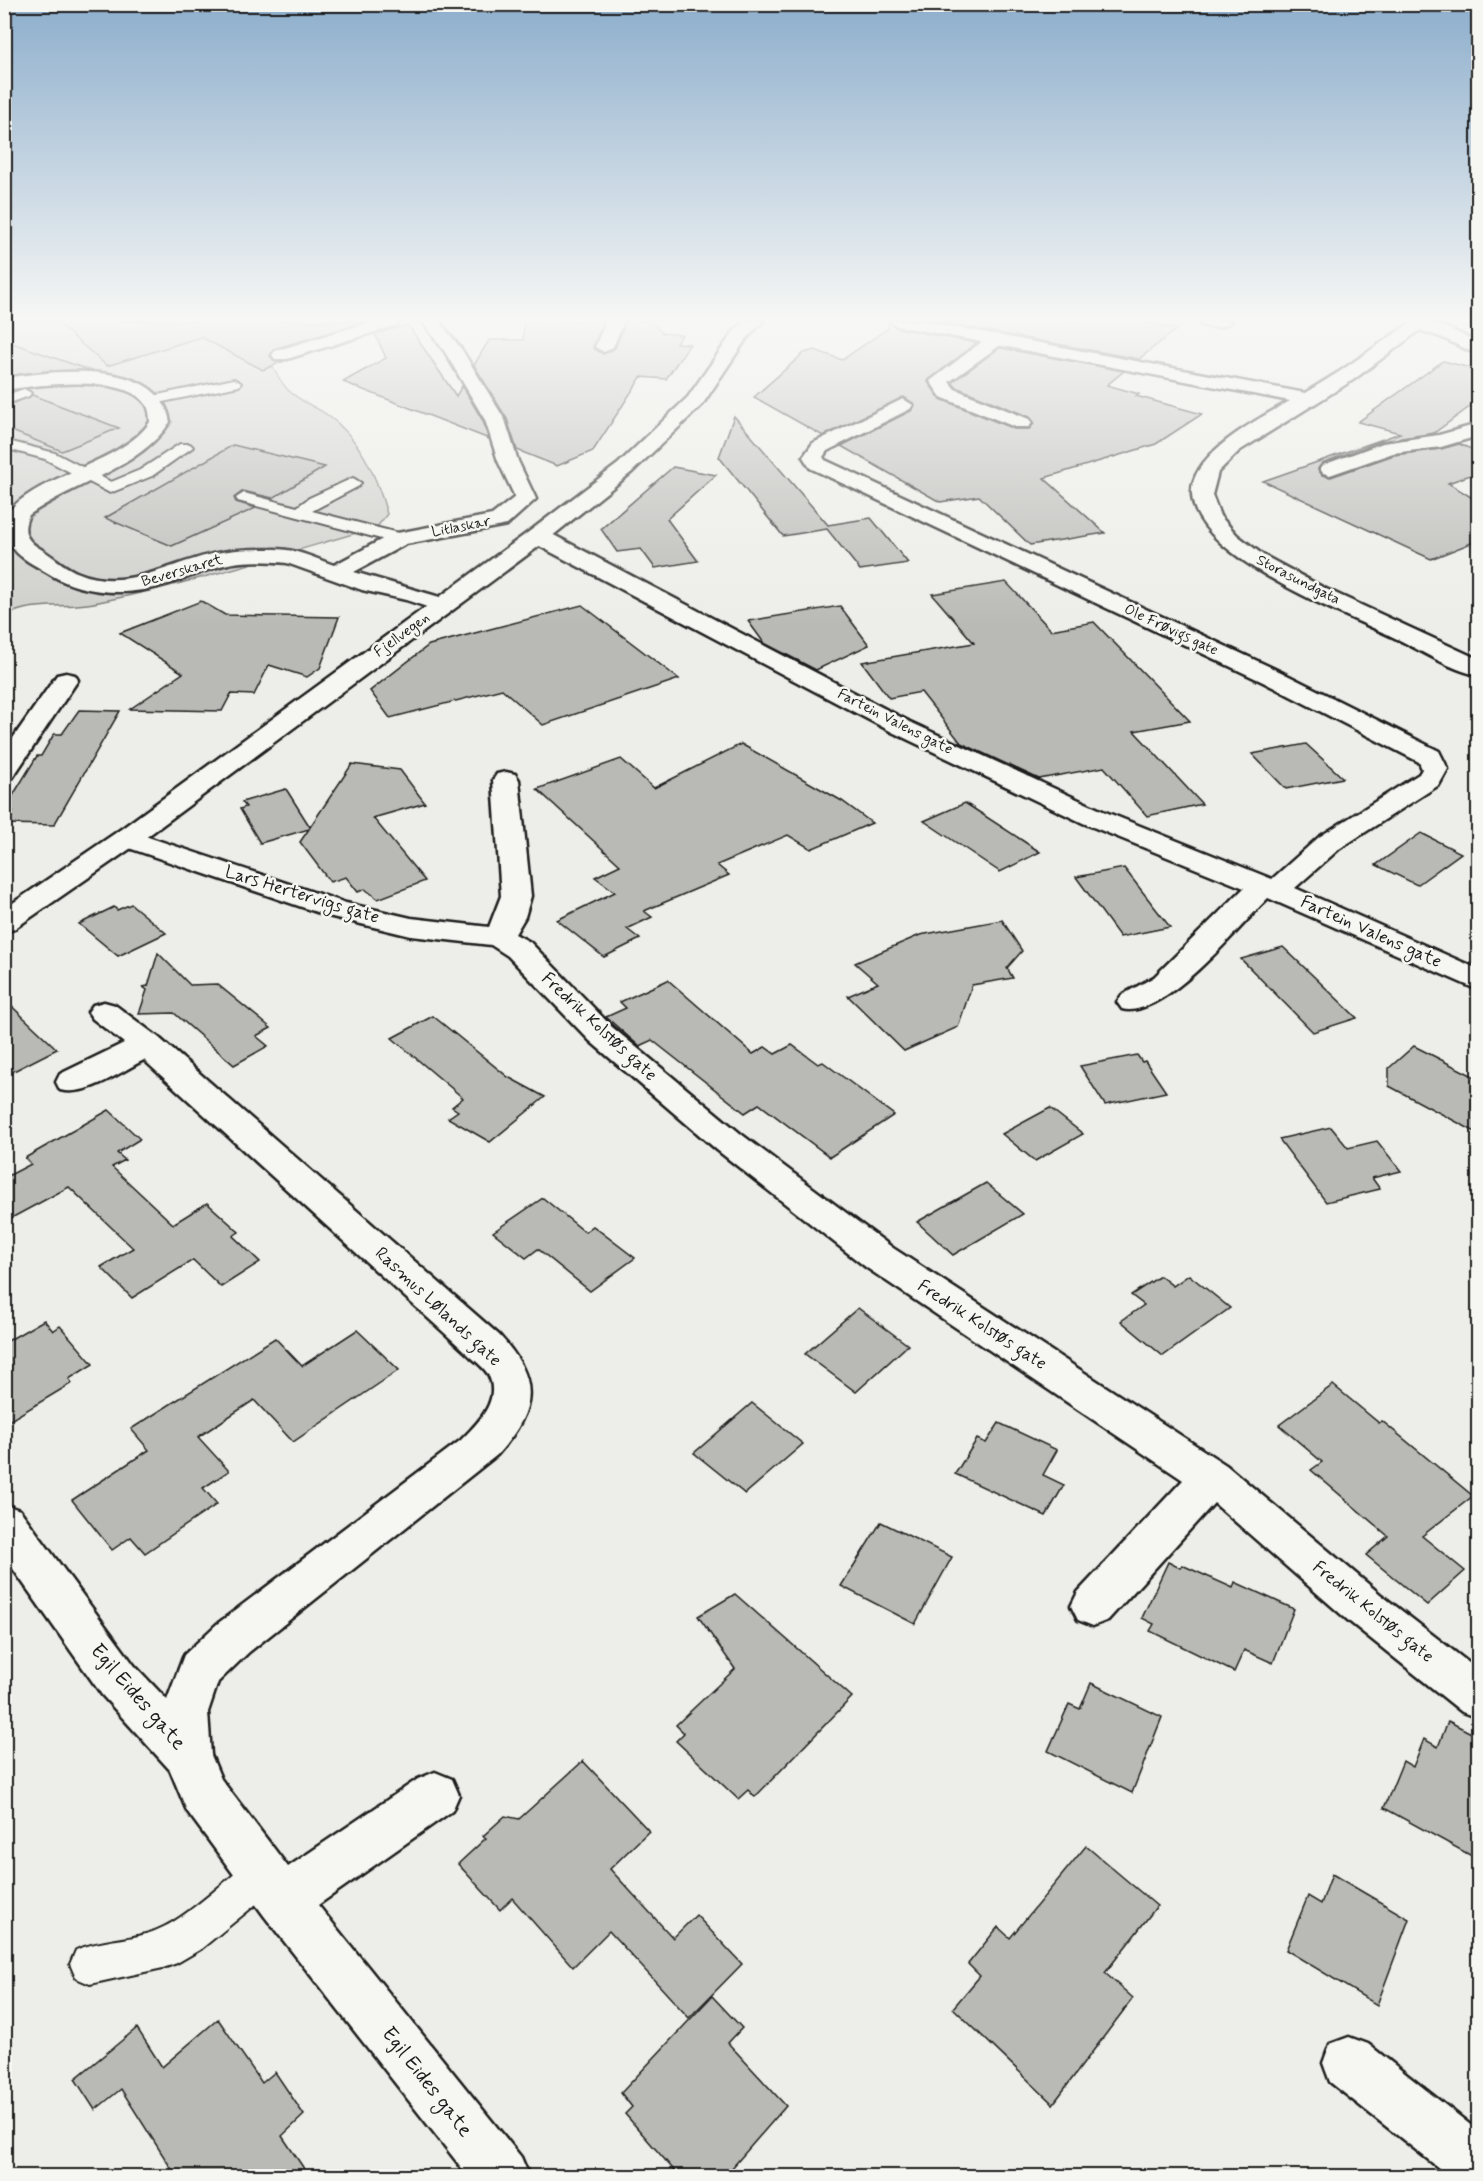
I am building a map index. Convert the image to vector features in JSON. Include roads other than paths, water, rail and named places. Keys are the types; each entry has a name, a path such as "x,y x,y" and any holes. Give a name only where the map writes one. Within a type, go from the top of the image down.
{"street":[{"name":"Beverskaret","path":"159,423 152,434 130,450 25,507 13,526 14,535 25,549 72,579 100,585 141,584 169,578 223,558 257,554 291,557 442,605"},
{"name":"Litlaskar","path":"400,539 489,523 507,516 526,499 508,461 496,423"},
{"name":"Fjellvegen","path":"9,915 127,838 538,536 647,449 673,423"},
{"name":"Ole Frøvigs gate","path":"868,423 820,447 813,457 818,464 1272,677 1430,757 1435,769 1430,779 1342,832 1270,888"},
{"name":"Storasundgata","path":"1271,423 1225,452 1208,470 1201,490 1206,510 1220,530 1260,563 1479,668"},
{"path":"1330,469 1381,450 1441,441 1479,430"},
{"name":"Fartein Valens gate","path":"538,536 901,727 1093,817 1270,888 1479,980"},
{"path":"337,572 400,539"},
{"path":"4,771 66,680"},
{"path":"498,938 510,916 516,896 506,780"},
{"name":"Lars Hertervigs gate","path":"127,838 338,910 411,927 498,938"},
{"path":"1133,1002 1165,984 1270,888"},
{"name":"Fredrik Kolstøs gate","path":"498,938 519,949 601,1034 729,1142 880,1258 1212,1477 1365,1608 1479,1697"},
{"name":"Rasmus Lølands gate","path":"104,1012 147,1045 485,1346 506,1370 511,1399 501,1425 475,1452 233,1638 200,1670 184,1712 188,1755"},
{"path":"72,1082 147,1045"},
{"path":"1093,1606 1212,1477"},
{"name":"Egil Eides gate","path":"5,1523 118,1680 188,1755 204,1795 273,1887 502,2176"},
{"path":"273,1887 435,1795"},
{"path":"1348,2063 1479,2165"}],"lane":[{"path":"7,444 50,456 110,488 146,472 185,447"},
{"path":"299,513 315,501 353,483"},
{"path":"244,498 400,539"},
{"path":"90,1964 163,1949 273,1887"}]}
